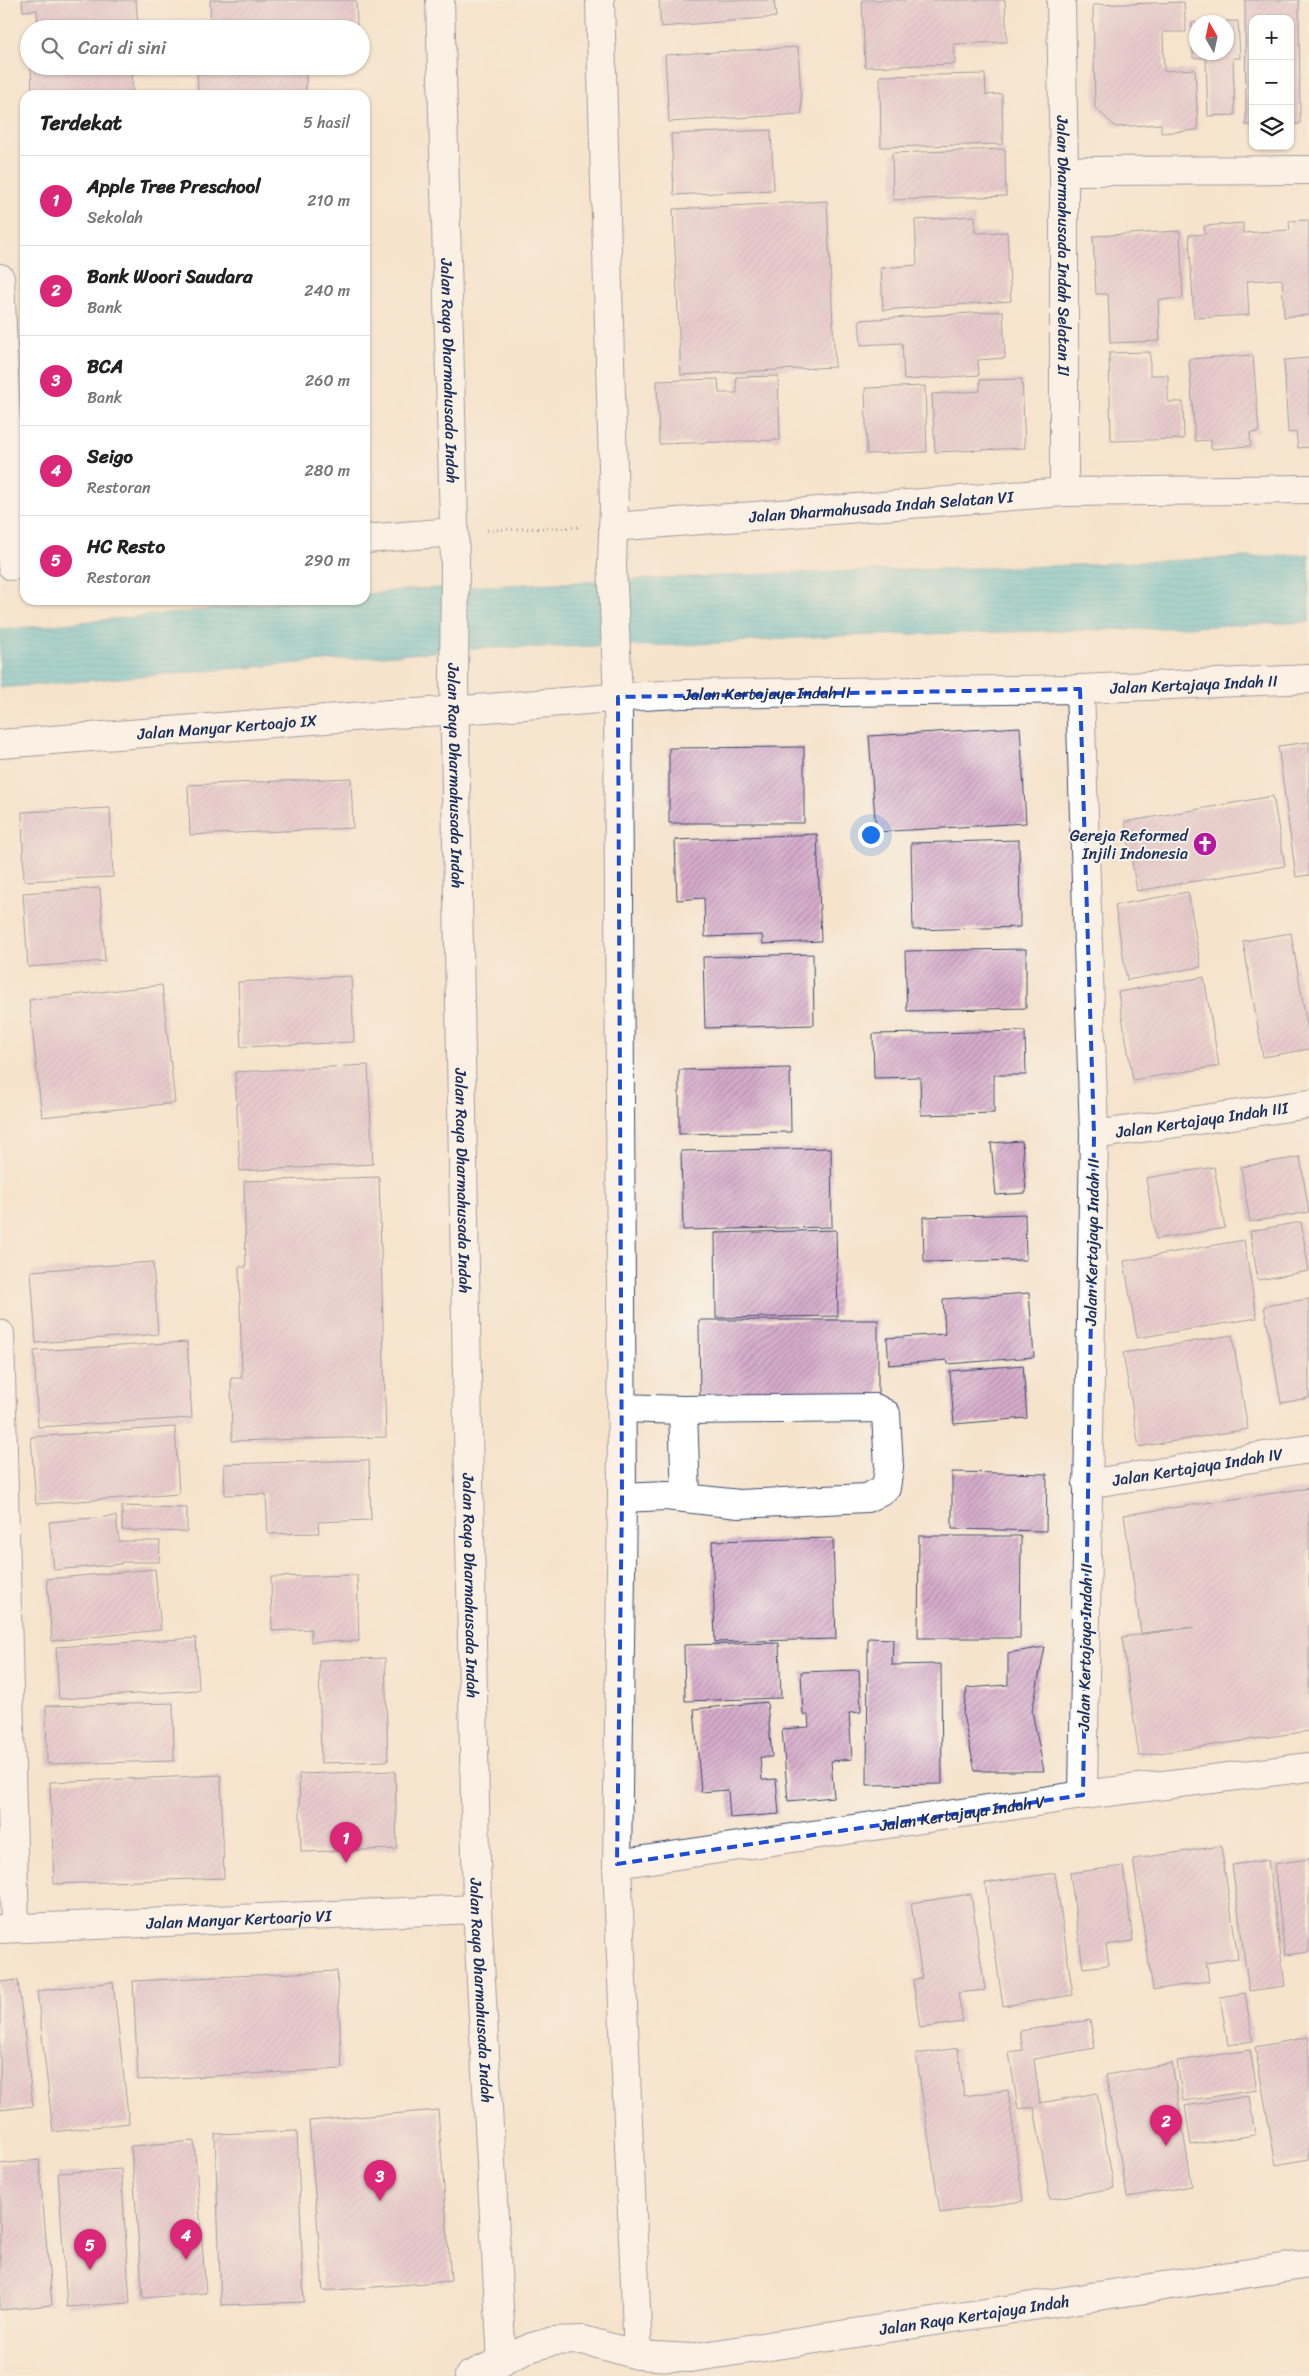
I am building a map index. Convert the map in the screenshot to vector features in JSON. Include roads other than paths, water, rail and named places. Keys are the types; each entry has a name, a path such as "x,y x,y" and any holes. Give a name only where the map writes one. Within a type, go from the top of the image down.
{"street":[{"name":"Jalan Raya Dharmahusada Indah","path":"440,0 455,561 454,711 477,1910 502,2362"},
{"path":"600,0 613,526 612,562 617,683 622,1498 617,1864 638,2355"},
{"name":"Jalan Dharmahusada Indah Selatan II","path":"1061,0 1064,172 1064,492"},
{"path":"1064,172 1309,170"},
{"path":"0,278 12,567"},
{"name":"Jalan Dharmahusada Indah Selatan VI","path":"613,526 1064,492 1309,489"},
{"path":"370,539 454,532"},
{"name":"Jalan Kertajaya Indah II","path":"454,711 617,683 683,694 1080,690 1309,679"},
{"name":"Jalan Kertajaya Indah II","path":"1080,690 1094,1135 1083,1795"},
{"name":"Jalan Manyar Kertoajo IX","path":"0,744 391,714 454,711"},
{"name":"Jalan Kertajaya Indah III","path":"1094,1135 1309,1104"},
{"path":"0,1334 7,1928"},
{"path":"621,1408 683,1410 875,1408 886,1414 889,1467 886,1488 867,1498 738,1504 666,1496 622,1498"},
{"path":"683,1410 686,1498"},
{"name":"Jalan Kertajaya Indah IV","path":"1087,1484 1309,1449"},
{"name":"Jalan Kertajaya Indah V","path":"617,1864 1083,1795 1309,1767"},
{"name":"Jalan Manyar Kertoarjo VI","path":"7,1928 477,1910"},
{"name":"Jalan Raya Kertajaya Indah","path":"469,2376 539,2345 553,2341 583,2340 638,2355 690,2358 1309,2264"}],"water":[{"path":"1309,554 1309,622 1137,629 834,636 685,645 481,648 0,688 0,630 255,605 370,605 370,593 414,589 789,573 1052,566"}],"place":[{"name":"Gereja Reformed Injili Indonesia","path":"1205,844"},
{"name":"Apple Tree Preschool","path":"346,1863"},
{"name":"Bank Woori Saudara","path":"1166,2146"},
{"name":"BCA","path":"380,2201"},
{"name":"Seigo","path":"186,2260"},
{"name":"HC Resto","path":"90,2270"}]}
